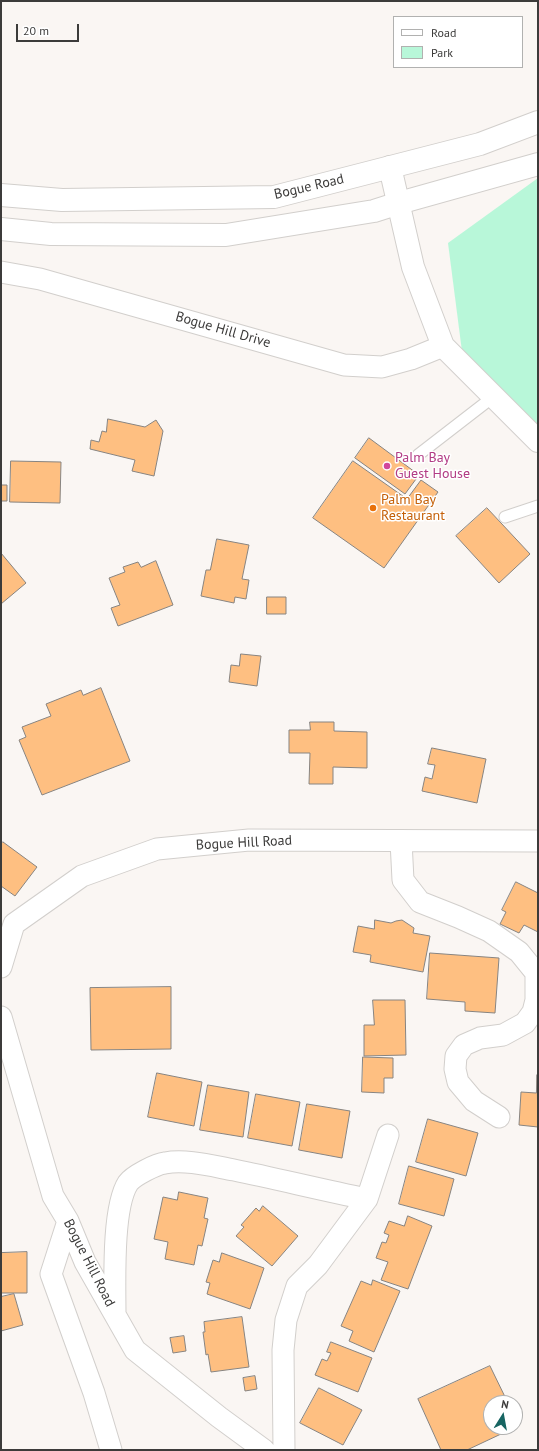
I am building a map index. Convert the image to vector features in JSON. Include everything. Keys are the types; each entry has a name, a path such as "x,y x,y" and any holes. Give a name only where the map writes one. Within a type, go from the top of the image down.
{"main road":[{"name":"Bogue Road","path":"1,195 62,200 274,196 480,144 538,122"},
{"path":"1,229 51,234 226,235 374,212 399,203 538,164"},
{"path":"390,167 413,267 443,346 538,441"}],"street":[{"name":"Bogue Hill Drive","path":"1,272 40,279 344,365 382,367 411,359 443,346"},
{"name":"Bogue Hill Road","path":"1,967 14,924 82,876 157,849 249,840 538,841"},
{"path":"401,841 403,880 420,902 458,917 489,932 520,952 536,973 536,1000 533,1012 525,1023 503,1035 480,1038 464,1045 456,1056 455,1069 458,1082 474,1101 499,1117"},
{"name":"Bogue Hill Road","path":"1,1017 53,1196 68,1221 85,1262 135,1350 218,1417 264,1450"},
{"path":"284,1450 283,1350 286,1320 297,1286 318,1265 367,1200 388,1135"},
{"path":"115,1315 116,1240 120,1200 128,1182 142,1172 164,1163 197,1163 250,1173 367,1200"},
{"path":"68,1221 51,1274 94,1393 111,1450"}],"lane":[{"path":"418,455 493,397"},
{"path":"505,517 538,506"}],"green space":[{"path":"538,178 538,430 464,367 448,243"}],"building":[{"path":"108,419 145,427 156,420 163,431 154,476 132,471 135,460 90,449 91,440 99,442 102,431 106,432"},
{"name":"Palm Bay Guest House","path":"369,438 419,475 405,494 355,458"},
{"path":"11,461 61,462 60,503 10,502"},
{"name":"Palm Bay Restaurant","path":"353,461 407,499 421,480 438,492 384,568 313,518"},
{"path":"1,485 7,485 7,501 1,501"},
{"path":"487,508 530,554 499,583 456,536"},
{"path":"217,539 249,545 242,579 249,580 246,599 235,597 234,603 201,596 206,570 210,570"},
{"path":"1,553 26,583 1,604"},
{"path":"156,561 173,605 118,626 111,608 120,605 109,578 125,572 123,567 138,562 141,567"},
{"path":"267,597 286,597 286,614 267,614"},
{"path":"241,654 261,656 257,686 229,682 231,665 239,666"},
{"path":"101,688 130,761 42,795 19,740 26,737 22,727 51,716 46,704 81,690 83,695"},
{"path":"310,722 334,722 334,731 367,732 367,768 333,767 333,784 309,784 310,753 289,753 289,730 310,730"},
{"path":"432,748 486,759 477,803 422,791 425,777 432,779 435,765 428,764"},
{"path":"3,842 37,867 15,896 1,886 1,844"},
{"path":"516,882 538,893 538,932 524,925 519,933 500,924 506,912 502,910"},
{"path":"375,920 391,923 402,920 414,928 413,933 430,936 423,972 370,962 371,955 353,952 358,926 374,929"},
{"path":"430,953 499,958 495,1013 465,1011 465,1002 427,999"},
{"path":"171,987 171,1049 91,1050 90,988"},
{"path":"373,1000 405,1000 406,1055 364,1056 364,1025 374,1025"},
{"path":"363,1057 393,1058 393,1078 384,1078 384,1093 362,1092"},
{"path":"157,1073 202,1082 194,1126 148,1117"},
{"path":"537,1075 538,1127 519,1125 521,1092 536,1093"},
{"path":"208,1085 249,1092 243,1137 200,1130"},
{"path":"256,1094 300,1102 292,1146 248,1138"},
{"path":"307,1104 350,1111 342,1158 299,1150"},
{"path":"428,1119 478,1133 466,1176 416,1162"},
{"path":"409,1166 454,1179 444,1216 399,1204"},
{"path":"179,1192 208,1198 204,1218 208,1219 202,1246 198,1245 194,1265 165,1259 168,1242 154,1239 163,1197 177,1200"},
{"path":"263,1206 298,1236 272,1266 236,1236 244,1227 241,1225 256,1208 259,1211"},
{"path":"408,1216 432,1226 408,1289 381,1280 388,1262 376,1258 382,1242 386,1243 389,1235 384,1233 389,1221 404,1226"},
{"path":"27,1252 27,1293 1,1293 1,1253"},
{"path":"222,1253 264,1268 250,1309 207,1294 210,1283 206,1282 213,1260 219,1262"},
{"path":"373,1280 400,1291 374,1352 349,1341 353,1331 341,1326 361,1281 371,1285"},
{"path":"14,1294 23,1325 1,1331 1,1297"},
{"path":"242,1317 249,1367 211,1372 208,1354 206,1355 203,1332 205,1332 204,1322"},
{"path":"184,1336 186,1351 173,1353 170,1338"},
{"path":"331,1342 372,1358 358,1392 315,1375 322,1359 327,1361 331,1353 327,1352"},
{"path":"490,1366 504,1395 483,1395 483,1435 499,1435 467,1450 441,1450 418,1399"},
{"path":"255,1376 257,1389 245,1391 243,1378"},
{"path":"319,1388 362,1410 343,1445 300,1423"}],"place":[{"name":"Palm Bay Guest House","path":"387,466"},
{"name":"Palm Bay Restaurant","path":"373,508"}]}
